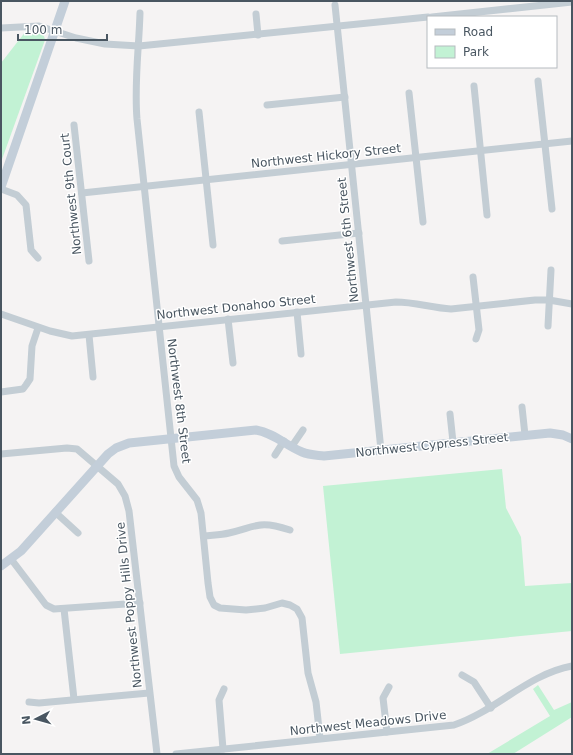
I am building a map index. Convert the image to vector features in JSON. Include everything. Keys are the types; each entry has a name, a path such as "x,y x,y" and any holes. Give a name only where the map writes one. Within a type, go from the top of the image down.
{"street":[{"path":"38,258 31,250 26,205 17,195 1,188 65,1"},
{"path":"441,16 572,2"},
{"name":"Northwest 6th Street","path":"335,5 381,450"},
{"name":"Northwest 8th Street","path":"140,13 139,46 135,77 135,98 174,466 179,477 197,500 201,513 208,583 210,597 214,605 220,608 246,610 282,603 297,609 302,618 308,673 316,702 320,738"},
{"path":"256,14 258,35"},
{"path":"1,28 31,25 105,44 139,46 427,17"},
{"path":"538,81 552,209"},
{"path":"474,86 487,215"},
{"path":"409,93 423,222"},
{"path":"267,105 344,97"},
{"path":"199,112 213,245"},
{"name":"Northwest 9th Court","path":"74,125 89,261"},
{"name":"Northwest Hickory Street","path":"82,193 572,141"},
{"path":"282,240 359,233"},
{"path":"548,326 551,270"},
{"path":"473,277 479,330 476,339"},
{"name":"Northwest Donahoo Street","path":"1,314 38,328 72,336 405,302 416,302 438,308 549,300 572,304"},
{"path":"297,312 301,354"},
{"path":"228,319 233,363"},
{"path":"1,392 23,389 30,379 32,346 38,328"},
{"path":"89,335 93,377"},
{"path":"522,407 525,435"},
{"path":"450,414 454,442"},
{"name":"Northwest Cypress Street","path":"1,566 11,559 97,466 116,448 129,443 256,430 266,432 311,455 324,456 550,433 572,439"},
{"path":"276,455 303,430"},
{"name":"Northwest Poppy Hills Drive","path":"1,454 67,448 77,449 118,484 125,496 129,511 157,754"},
{"path":"55,512 78,533"},
{"path":"204,536 229,533 254,525 275,525 290,530"},
{"path":"11,559 46,604 54,609 140,602"},
{"path":"64,609 74,699"},
{"name":"Northwest Meadows Drive","path":"176,754 454,725 491,708 552,670 572,666"},
{"path":"462,675 474,682 491,708"},
{"path":"387,732 384,698 389,687"},
{"path":"223,749 219,700 224,689"},
{"path":"29,702 39,703 149,693"}],"green space":[{"path":"26,31 40,33 44,36 45,40 1,162 1,63"},
{"path":"502,469 506,508 521,537 525,586 572,583 572,631 340,654 323,486"},
{"path":"538,685 554,710 572,702 572,717 513,754 487,754 550,716 533,689"}]}
